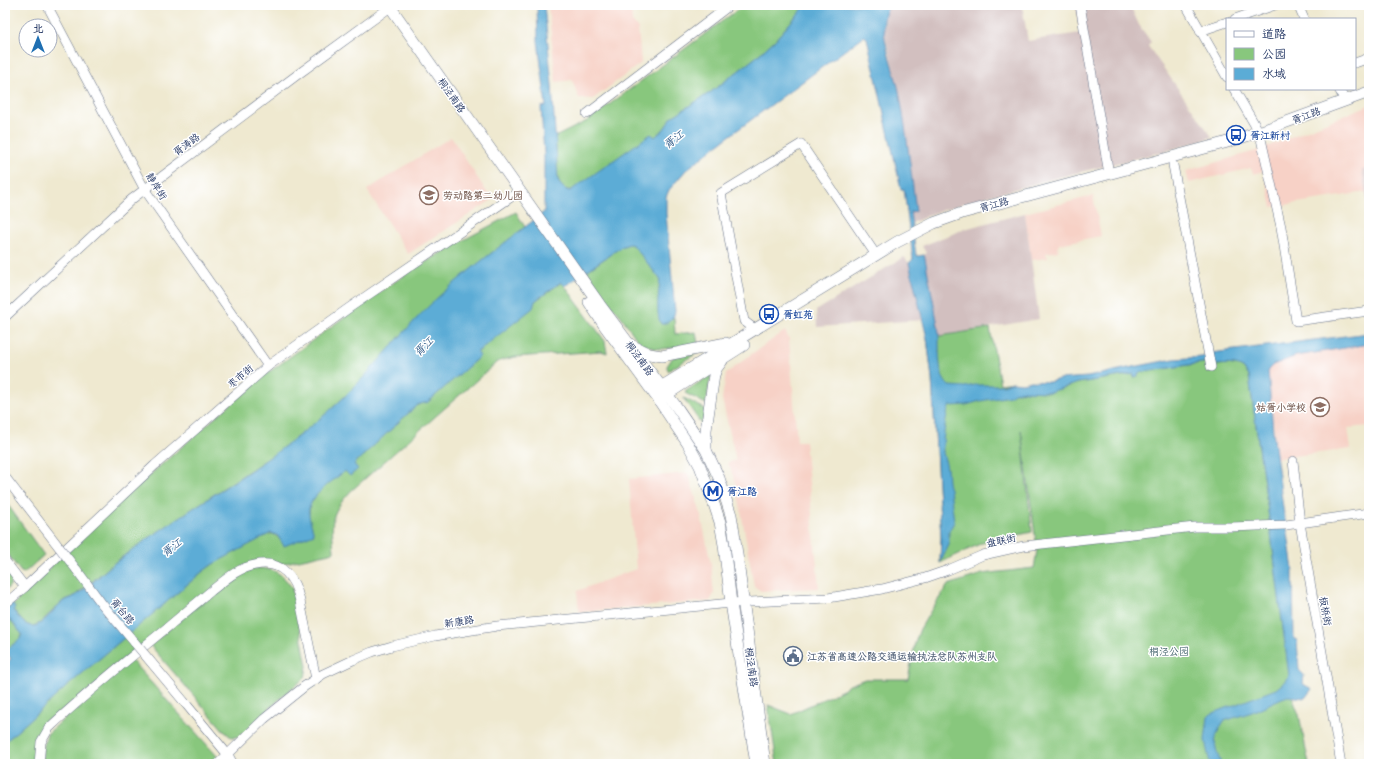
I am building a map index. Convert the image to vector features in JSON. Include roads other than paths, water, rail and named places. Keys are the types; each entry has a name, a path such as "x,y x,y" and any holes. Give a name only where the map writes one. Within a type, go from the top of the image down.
{"main road":[{"name":"桐泾南路","path":"387,6 514,195 533,216"},
{"name":"桐泾南路","path":"387,6 580,283 631,345 695,456 720,522 756,764"},
{"name":"胥江路","path":"660,393 725,358 891,249 912,233 944,222 970,210 1202,149 1260,136 1369,92"},
{"name":"胥江路","path":"944,222 972,217 1173,165 1369,100"},
{"name":"胥江路","path":"660,393 738,340 876,255 891,249"},
{"name":"桐泾南路","path":"580,283 604,325 706,450 719,478 731,515 765,764"},
{"path":"631,345 651,355 665,356 738,340"},
{"path":"706,450 706,430 714,375 716,369 725,358"}],"street":[{"name":"静岸街","path":"48,5 145,190 268,366"},
{"path":"587,114 730,5"},
{"path":"1080,5 1109,174"},
{"path":"1186,5 1226,76"},
{"path":"1238,18 1275,5"},
{"path":"1298,5 1304,18"},
{"name":"胥涛路","path":"5,317 132,199 387,6"},
{"path":"1200,31 1226,22"},
{"path":"1356,63 1369,58"},
{"path":"1235,90 1260,136 1281,227 1296,321 1369,311"},
{"path":"1340,90 1345,101"},
{"path":"756,330 744,321 721,193 800,144 876,255"},
{"path":"1173,165 1211,367"},
{"name":"枣市街","path":"5,604 155,465 268,366 348,308 514,195"},
{"name":"板桥街","path":"1293,461 1300,523 1341,764"},
{"name":"胥台路","path":"5,477 102,604 228,755 233,764"},
{"name":"盘联街","path":"744,603 828,598 882,590 925,578 983,555 1024,546 1195,527 1231,527 1300,523 1369,513"},
{"path":"5,561 25,587"},
{"path":"40,764 41,742 52,724 194,605 236,572 253,565 267,564 274,566 288,574 294,581 298,590 316,679"},
{"name":"新康路","path":"218,764 264,719 294,694 342,664 372,652 435,636 497,626 744,603"}],"water":[{"name":"胥江","path":"532,5 544,5 552,85 558,180 562,187 570,191 651,134 655,137 664,129 672,117 711,92 755,58 775,40 806,5 890,5 884,17 884,31 900,96 907,139 916,211 910,212 916,255 924,255 925,258 939,333 940,366 945,381 949,386 965,387 975,385 1003,385 1013,382 1022,383 1031,381 1050,382 1059,379 1088,377 1174,359 1202,357 1211,353 1369,333 1369,344 1296,356 1273,365 1268,370 1273,431 1293,571 1294,639 1297,640 1299,670 1304,675 1303,684 1312,689 1305,698 1288,696 1252,712 1224,721 1217,733 1215,742 1221,764 1210,764 1205,740 1208,717 1211,714 1276,689 1286,681 1289,676 1249,376 1243,368 1239,366 1226,364 1208,366 1207,362 1138,373 1138,376 1134,377 1134,374 1078,383 1050,392 1024,391 1014,393 1010,396 966,405 950,406 946,420 943,454 947,468 954,522 949,531 949,545 940,563 941,537 932,378 927,338 909,263 913,259 904,189 901,189 867,38 864,36 716,146 686,170 669,190 666,197 666,214 675,311 673,318 670,321 661,324 659,320 658,302 660,279 633,245 629,244 621,247 565,286 561,282 535,301 533,308 477,352 480,356 428,402 417,405 354,464 358,469 350,476 345,471 318,493 309,509 314,534 284,546 277,535 271,533 213,564 65,688 5,742 5,664 11,659 5,651 20,639 22,634 7,616 5,618 5,594 15,608 13,610 24,623 34,626 41,623 62,602 81,592 120,559 272,456 321,418 366,375 436,299 476,265 544,212 544,154 541,107 546,106 538,41 537,7"}],"place":[{"name":"胥江新村","path":"1236,135"},
{"name":"劳动路第二幼儿园","path":"429,195"},
{"name":"胥虹苑","path":"769,314"},
{"name":"姑胥小学校","path":"1320,407"},
{"name":"胥江路","path":"713,491"},
{"name":"江苏省高速公路交通运输执法总队苏州支队","path":"793,656"}],"park label":[{"name":"桐泾公园","path":"1169,651"}]}
